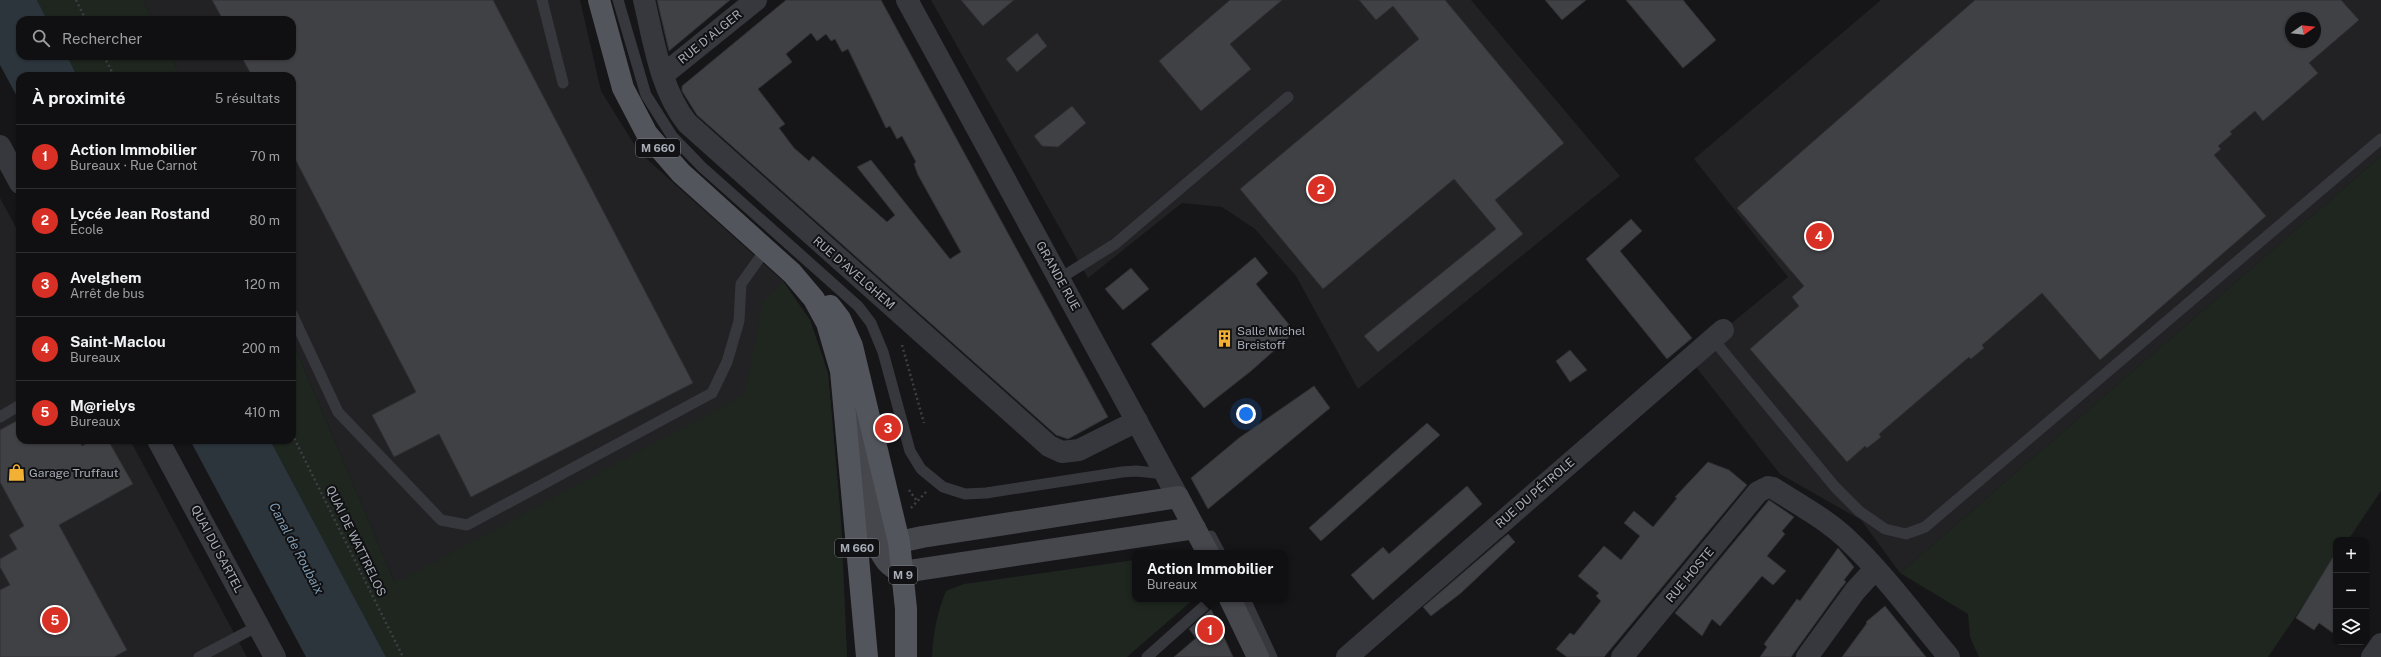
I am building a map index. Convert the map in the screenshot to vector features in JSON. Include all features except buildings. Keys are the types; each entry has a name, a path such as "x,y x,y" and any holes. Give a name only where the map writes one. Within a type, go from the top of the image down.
{"main road":[{"name":"M 660","path":"599,0 619,78 628,102 647,134 681,173 771,253 822,295 835,311 846,332 861,380 889,547"},
{"name":"M 660","path":"771,253 814,299 830,332 841,371 861,580"},
{"name":"M 9","path":"814,299 831,325 846,357 856,404 873,529 889,547 903,572 906,609 906,657"},
{"path":"889,547 953,531 1178,497"},
{"name":"GRANDE RUE","path":"1178,497 1206,550"},
{"name":"M 9","path":"903,572 1195,528"},
{"name":"M 9","path":"861,580 889,547"},
{"path":"861,580 867,657"},
{"path":"1231,602 1258,657"}],"street":[{"name":"RUE D'AVELGHEM","path":"644,0 663,75 673,103 694,131 1049,446 1062,452 1079,450 1136,421"},
{"name":"RUE D'ALGER","path":"663,75 756,0"},
{"name":"GRANDE RUE","path":"907,0 1178,497"},
{"path":"0,146 16,176"},
{"name":"RUE DU PÉTROLE","path":"1347,657 1718,334"},
{"name":"QUAI DU SARTEL","path":"160,444 275,657"},
{"name":"RUE HOSTE","path":"1622,657 1758,492 1768,487 1773,488 1815,515 1848,539 1875,569"},
{"path":"1807,657 1855,591 1875,569 1949,657"},
{"path":"2372,657 2381,644"}],"lane":[{"path":"542,0 563,83"},
{"path":"618,0 646,95 672,136 702,167 858,306 871,323 883,352 910,451 921,468 935,482 958,493 976,494 1129,472 1166,474 1191,502 1218,550"},
{"path":"1059,279 1115,244 1288,97"},
{"path":"1718,334 1835,487 1854,506 1885,529 1906,534 1925,527 2381,139"},
{"path":"296,323 338,412 441,520 467,525 712,393 727,362 739,321 741,284 771,253"},
{"path":"0,417 16,407"},
{"path":"1147,657 1209,602"},
{"path":"1246,602 1272,657"},
{"path":"200,657 258,626"}],"path":[{"path":"76,0 84,16"},
{"path":"106,60 112,72"},
{"path":"901,341 906,354 924,423"},
{"name":"QUAI DE WATTRELOS","path":"296,442 403,657"},
{"path":"911,508 935,482"}],"shaded area":[{"path":"37,0 143,0 151,16 45,16"},
{"path":"143,0 580,0 601,91 639,152 783,281 810,320 828,373 841,521 847,657 395,583 296,349 296,72 178,72 173,60 296,60 296,16 151,16"},
{"path":"931,0 1471,0 1620,176 1358,389 1296,276 1255,229 1222,207 1182,203 1088,278"},
{"path":"1881,0 2381,0 2381,156 1900,573 1861,520 1780,474 1689,358 1788,277 1694,159"},
{"path":"69,60 173,60 178,72 75,72"},
{"path":"2381,156 2381,491 2350,537 2333,537 2333,561 2268,657 1979,657 1970,637 1968,614 1900,573"},
{"path":"0,198 16,228 16,444 132,444 247,657 0,657"},
{"path":"783,281 810,320 828,373 841,521 847,657 386,657 272,444 296,444 296,349 395,583 745,394 762,304"},
{"path":"1132,560 1132,602 1191,602 1127,657 932,657 936,623 946,591 964,584"}],"water":[{"path":"0,0 37,0 45,16 16,16 16,60 69,60 75,72 16,72 16,95 0,65"},
{"name":"Canal de Roubaix","path":"192,444 272,444 386,657 306,657"}],"place":[{"name":"Lycée Jean Rostand","path":"1321,189"},
{"name":"Saint-Maclou","path":"1819,236"},
{"name":"Salle Michel Breistoff","path":"1224,338"},
{"name":"Avelghem","path":"888,428"},
{"name":"Garage Truffaut","path":"16,473"},
{"name":"M@rielys","path":"55,620"},
{"name":"Action Immobilier","path":"1210,630"}]}
